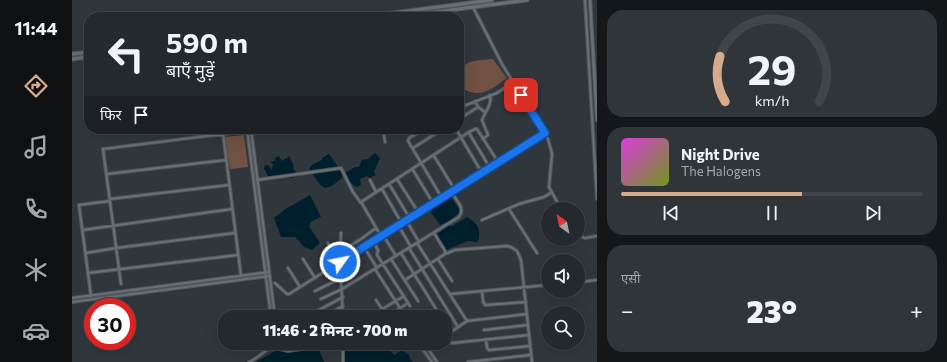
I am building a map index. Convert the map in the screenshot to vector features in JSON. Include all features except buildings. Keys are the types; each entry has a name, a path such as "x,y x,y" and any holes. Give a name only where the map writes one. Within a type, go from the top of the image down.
{"main road":[{"path":"398,12 492,0"},
{"path":"435,12 527,0"},
{"path":"72,54 84,53"},
{"path":"72,59 84,58"}],"street":[{"path":"585,0 597,199"},
{"path":"590,0 597,120"},
{"path":"473,7 497,55 545,133 550,144 552,154 549,184 557,202"},
{"path":"464,106 490,95 513,82"},
{"path":"483,139 488,135 482,120 491,102 490,95"},
{"path":"475,101 478,107 485,112"},
{"path":"464,116 478,107"},
{"path":"361,203 474,129 477,129 498,162"},
{"path":"469,132 490,168"},
{"path":"275,283 287,294 289,294 545,133"},
{"path":"121,284 112,225 103,152 104,149 216,134"},
{"path":"223,134 241,276"},
{"path":"248,134 270,310"},
{"path":"252,134 274,310"},
{"path":"384,134 385,142"},
{"path":"416,134 408,140 442,198"},
{"path":"413,148 435,134"},
{"path":"459,134 482,173"},
{"path":"434,156 455,190"},
{"path":"106,174 226,160"},
{"path":"257,180 341,168 353,192 396,256"},
{"path":"413,170 433,203"},
{"path":"397,179 418,212"},
{"path":"370,180 376,192"},
{"path":"389,184 409,218"},
{"path":"91,296 79,205 229,185"},
{"path":"382,189 402,223"},
{"path":"321,299 342,289 455,220 462,213 462,208 451,192"},
{"path":"482,220 508,208 542,198 552,193"},
{"path":"508,208 537,253"},
{"path":"83,230 232,209"},
{"path":"406,220 430,264 467,321"},
{"path":"398,225 422,269 458,327"},
{"path":"340,252 376,228"},
{"path":"86,252 235,233"},
{"path":"340,233 343,310"},
{"path":"434,233 445,251 445,254"},
{"path":"585,238 597,236"},
{"path":"373,241 378,250 377,255 410,306"},
{"path":"328,243 340,261"},
{"path":"364,247 400,308"},
{"path":"405,280 445,254 455,250 511,247 517,251 521,258 532,362"},
{"path":"401,253 437,310"},
{"path":"88,272 238,255"},
{"path":"303,259 315,278"},
{"path":"391,259 418,301"},
{"path":"438,259 452,282"},
{"path":"288,268 300,287"},
{"path":"72,298 269,272"},
{"path":"72,302 270,276"},
{"path":"316,291 341,278"},
{"path":"585,281 597,280"},
{"path":"450,294 541,286"},
{"path":"482,292 483,301 486,305 526,302"},
{"path":"376,300 382,309 404,296"},
{"path":"319,310 343,297"},
{"path":"397,310 408,303"},
{"path":"336,310 343,306"},
{"path":"452,331 467,321 528,314"},
{"path":"484,330 528,325"},
{"path":"452,343 529,335"},
{"path":"486,339 487,348 489,350 530,346"},
{"path":"249,362 258,358 266,350"},
{"path":"281,350 295,350"},
{"path":"342,350 343,362"},
{"path":"423,350 432,362"},
{"path":"429,350 437,362"},
{"path":"468,362 531,355"}],"shaded area":[{"path":"493,59 507,78 490,90 484,92 478,93 466,90 464,89 464,66 473,61"},
{"path":"244,135 248,167 230,169 225,137"}],"water":[{"path":"375,153 380,158 374,172 376,175 369,178 367,176 360,179 361,185 357,187 353,185 345,173 355,167 359,167 362,160 368,159"},
{"path":"329,154 343,174 342,178 332,186 325,188 320,185 309,169 313,164 322,160 322,158"},
{"path":"279,156 282,161 290,156 293,169 297,173 297,176 292,178 268,176 264,169 265,165 268,165 272,170 273,164 270,162 274,161 276,157"},
{"path":"310,195 321,217 312,221 309,226 320,243 312,250 304,247 295,237 281,237 274,218 284,210"},
{"path":"446,197 451,197 459,209 459,213 448,222 440,225 429,210 432,206 435,206"},
{"path":"467,217 478,226 479,239 476,242 468,241 446,250 437,234 448,226 452,226"},
{"path":"277,350 319,350 324,362 256,362"},
{"path":"345,350 390,350 394,355 402,350 409,355 413,362 345,362"}],"route":[{"path":"340,262 468,182 522,146 545,133 521,95"}]}
